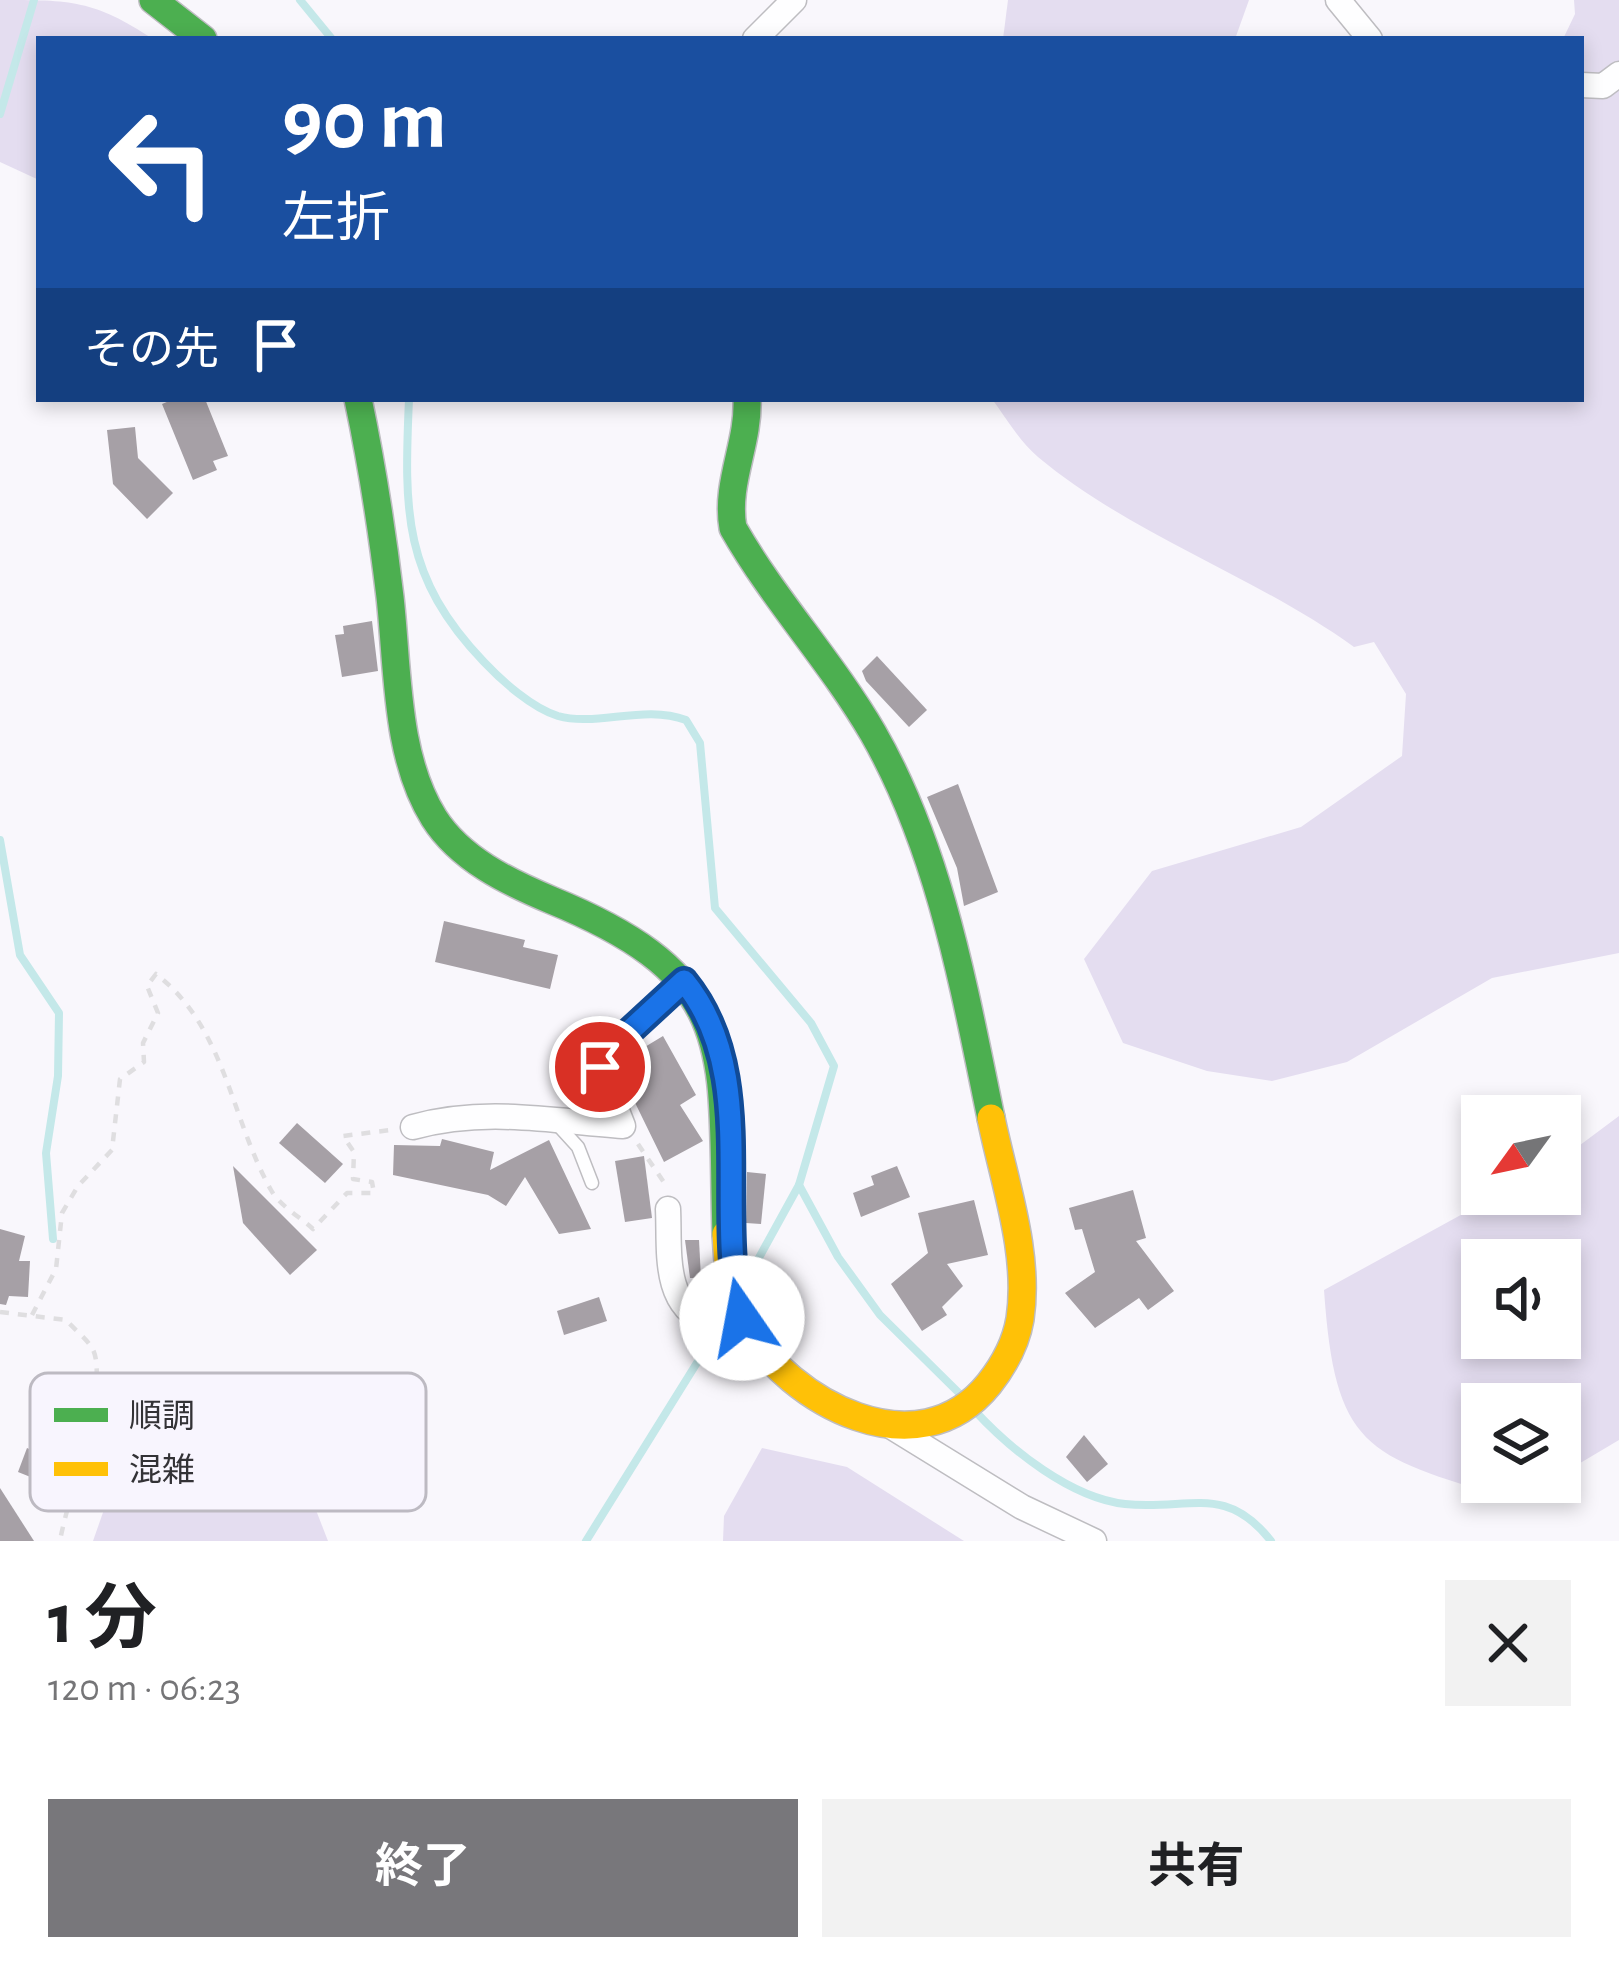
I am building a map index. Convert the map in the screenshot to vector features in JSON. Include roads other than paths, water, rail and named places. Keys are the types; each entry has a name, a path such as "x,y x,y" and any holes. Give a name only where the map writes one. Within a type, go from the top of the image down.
{"street":[{"path":"153,0 199,36"},
{"path":"758,36 794,0"},
{"path":"1338,0 1368,36"},
{"path":"1584,85 1603,86 1619,74"},
{"path":"359,402 378,496 401,707 418,792 450,844 508,884 648,945 684,981 704,1013 724,1070 730,1122 731,1324"},
{"path":"747,402 744,437 728,488 733,528 878,740 917,838 966,998 1017,1244 1022,1302 1016,1346 994,1381 945,1416 892,1427"},
{"path":"413,1127 447,1118 507,1113 623,1126 600,1067 607,1052 684,981"},
{"path":"668,1209 672,1285 681,1303 731,1324 821,1396 892,1427 1022,1507 1094,1541"}],"lane":[{"path":"553,1119 578,1148 592,1183"}],"waterway":[{"path":"0,114 34,0"},
{"path":"300,0 330,36"},
{"path":"409,402 407,476 414,541 437,601 457,631 500,677 548,712 573,719 670,716 686,720 700,743 715,908 811,1023 834,1066 799,1185 838,1257 880,1315 961,1395"},
{"path":"0,840 20,955 59,1013 58,1076 46,1153 53,1239"},
{"path":"744,1285 799,1185"},
{"path":"586,1541 718,1329"},
{"path":"975,1411 1024,1456 1084,1492 1125,1504 1221,1505 1238,1511 1271,1541"}]}
